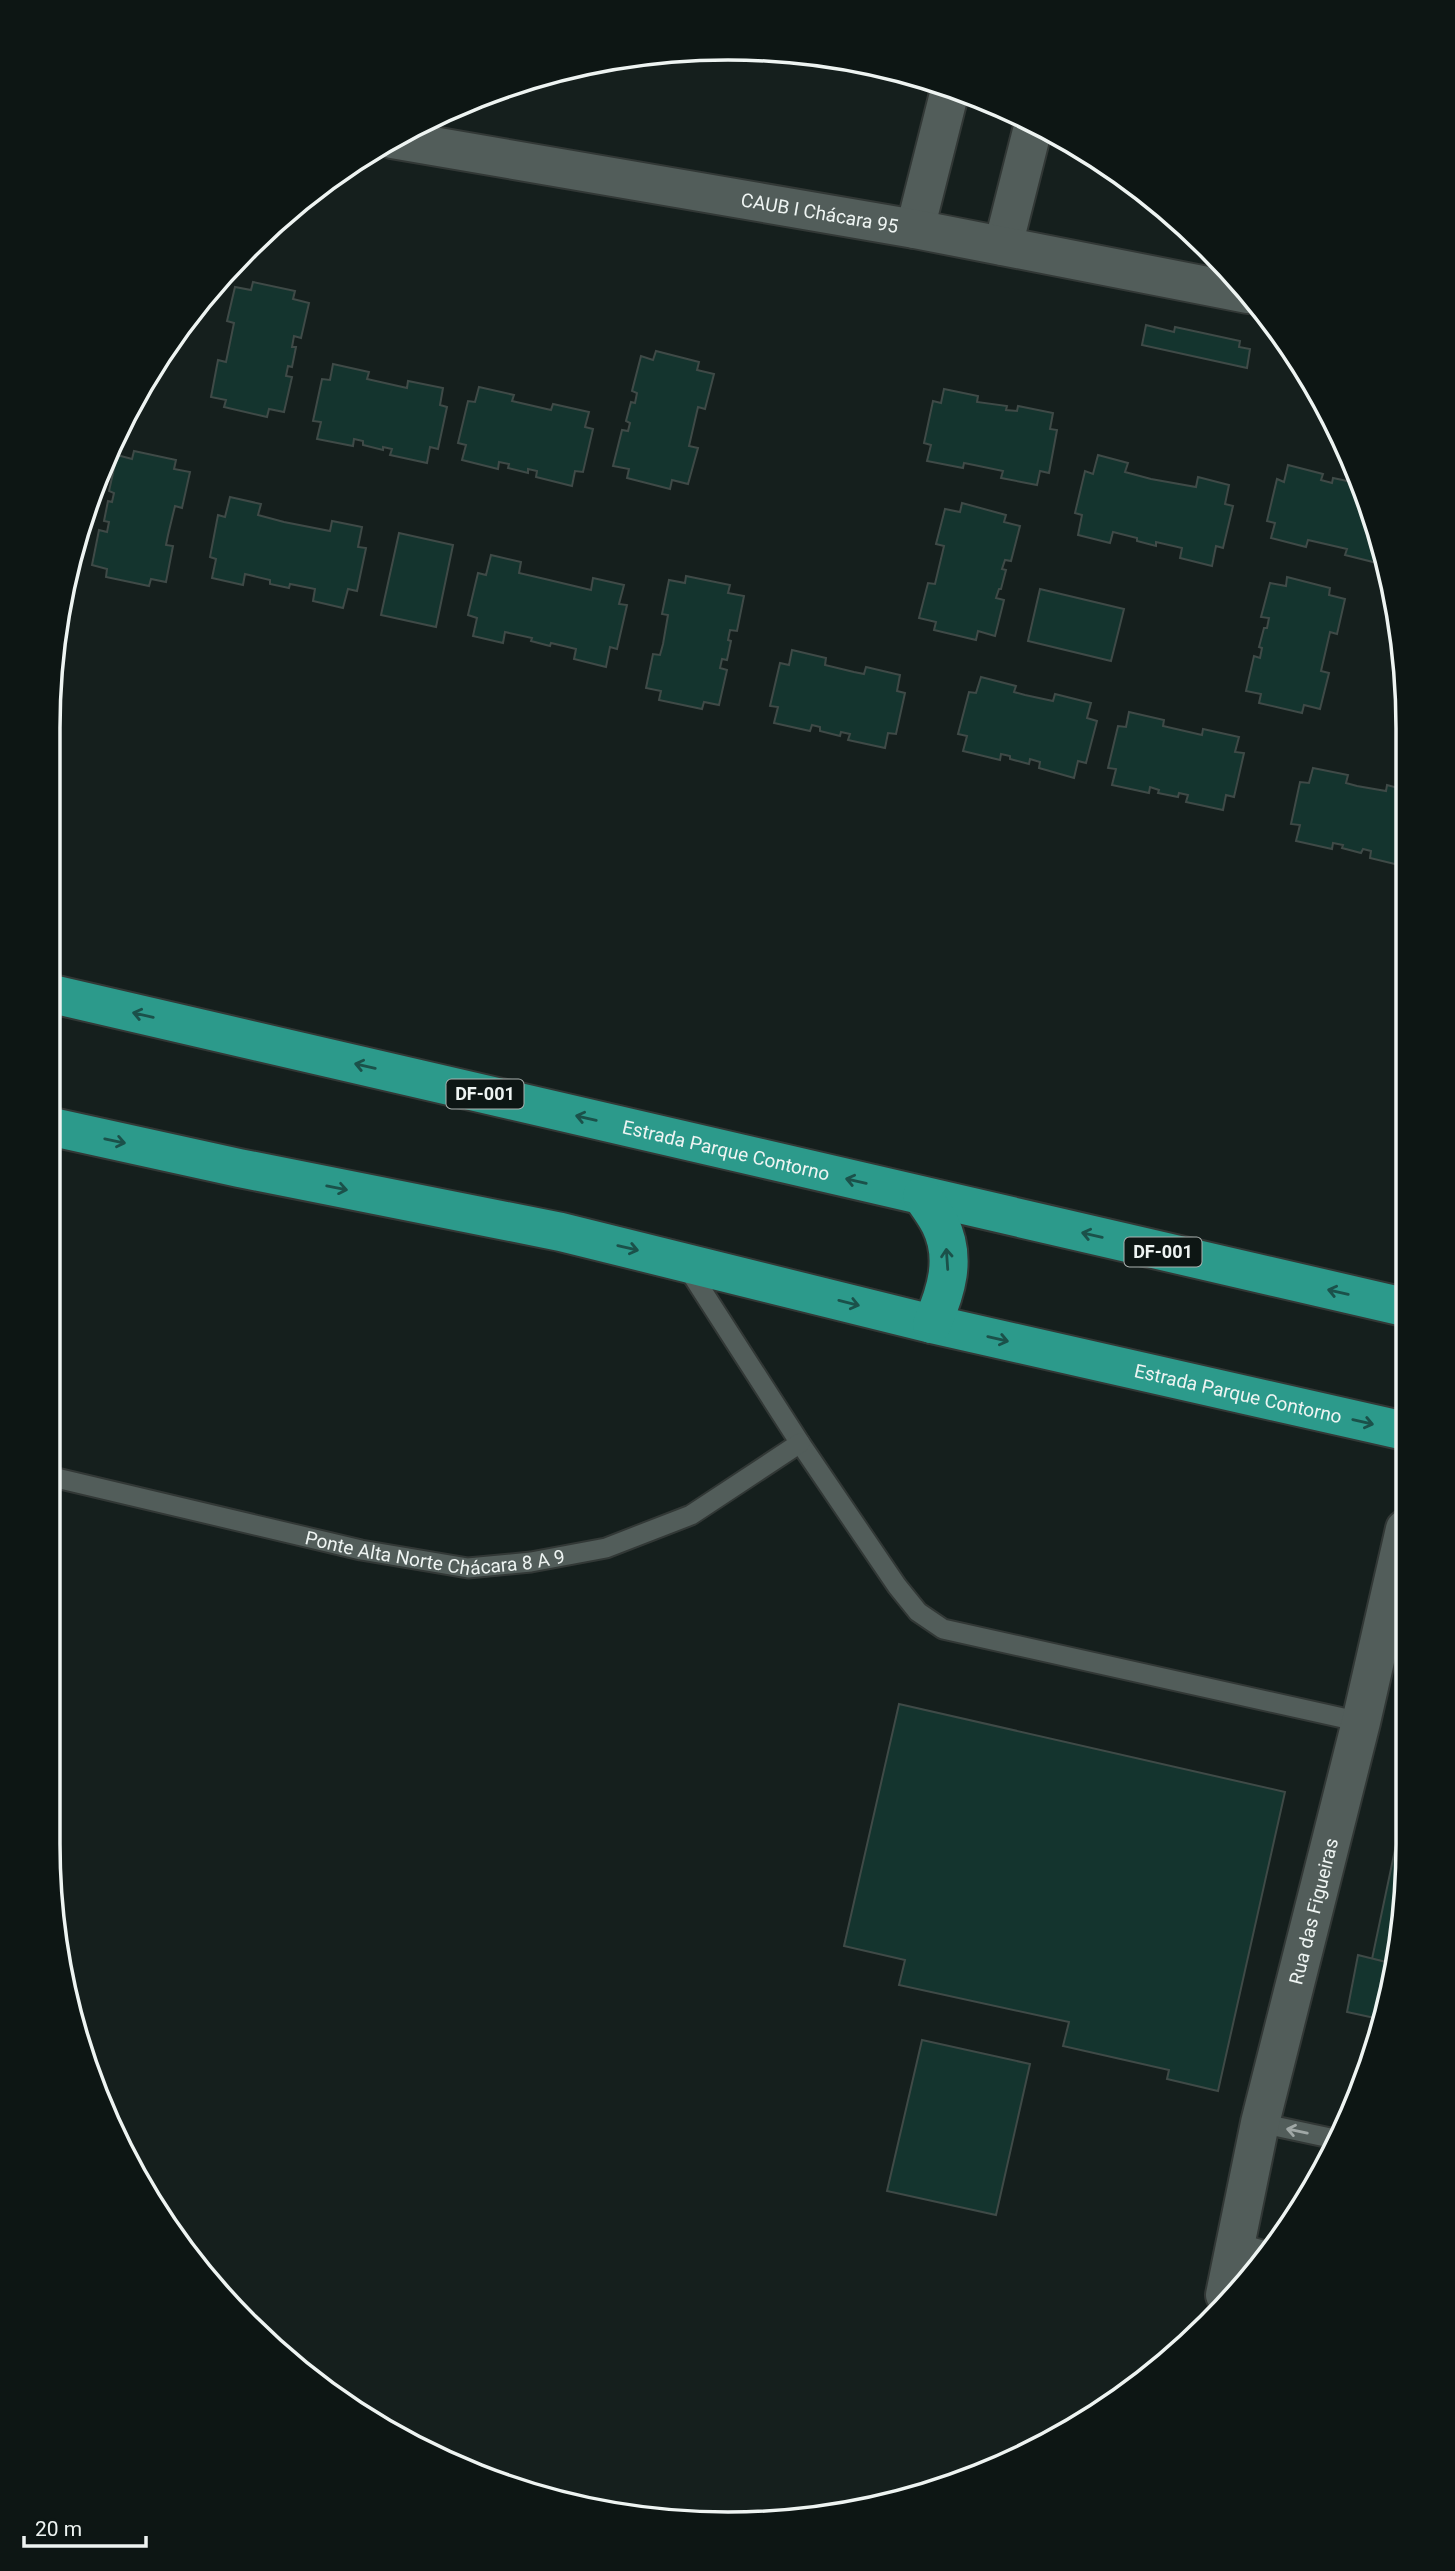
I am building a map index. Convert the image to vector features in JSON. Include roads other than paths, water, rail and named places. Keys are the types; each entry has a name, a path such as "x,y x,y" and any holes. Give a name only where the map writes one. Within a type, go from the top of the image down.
{"highway":[{"name":"Estrada Parque Contorno","path":"60,996 1396,1305"},
{"name":"Estrada Parque Contorno","path":"60,1129 253,1171 561,1233 932,1324 1396,1429"},
{"path":"922,1196 941,1225 949,1258 946,1292 932,1324"}],"street":[{"path":"915,229 948,97"},
{"path":"1003,246 1032,133"},
{"name":"CAUB I Chácara 95","path":"407,142 915,229 1233,291"},
{"name":"Rua das Figueiras","path":"1231,2283 1249,2246 1260,2123 1361,1722 1396,1568"}],"lane":[{"path":"683,1261 800,1443 897,1586 918,1612 943,1629 1361,1722"},
{"name":"Ponte Alta Norte Chácara 8 A 9","path":"60,1479 361,1550 468,1568 531,1562 606,1548 691,1516 800,1443"},
{"path":"1260,2123 1328,2137"}]}
